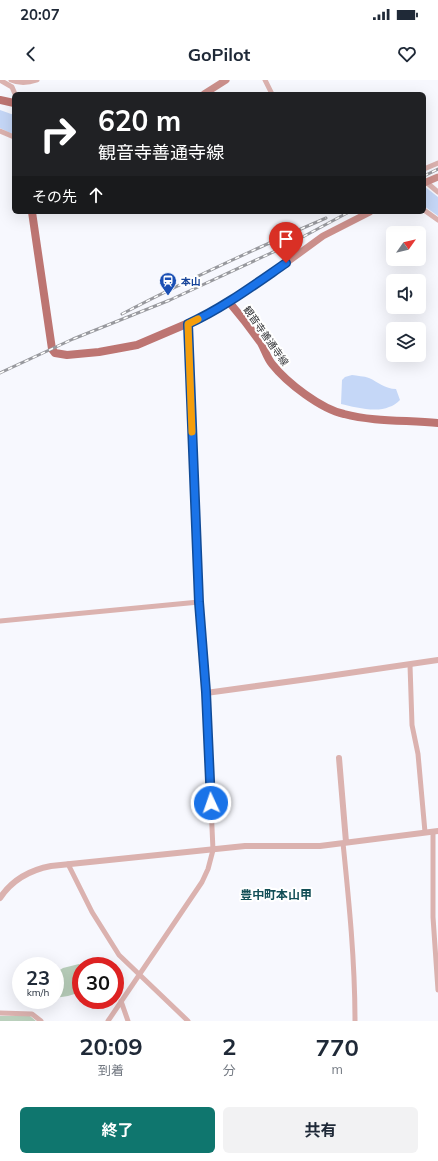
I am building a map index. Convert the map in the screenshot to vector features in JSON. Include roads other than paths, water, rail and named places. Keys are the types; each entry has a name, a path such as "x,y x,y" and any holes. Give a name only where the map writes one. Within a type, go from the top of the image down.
{"main road":[{"path":"207,92 226,80"},
{"path":"0,100 12,103"},
{"path":"426,183 438,177"},
{"name":"観音寺善通寺線","path":"32,214 52,349 55,353 59,355 67,355 99,352 137,345 188,324 229,302 262,345 269,360 274,366 302,392 319,404 331,410 357,417 438,423"},
{"path":"229,302 323,236 366,214"}],"street":[{"path":"0,80 12,87 14,92"},
{"path":"11,80 27,83 37,80"},
{"path":"265,80 272,92"},
{"path":"0,131 12,136"},
{"path":"426,168 438,163"},
{"path":"426,184 438,192"},
{"path":"426,211 438,220"},
{"path":"124,997 202,882 208,869 213,850 206,692 199,602 188,324"},
{"path":"0,620 199,602"},
{"path":"206,692 438,660"},
{"path":"410,665 412,725 418,754 425,832"},
{"path":"339,758 350,915 355,1021"},
{"path":"0,898 12,884 29,872 40,868 245,846 307,846 345,843 435,831 433,918 438,990"},
{"path":"68,864 92,912 118,955 188,1021"},
{"path":"108,1021 116,1009"},
{"path":"124,1009 128,1021"},
{"path":"0,1013 32,1014 41,1021"}],"water":[{"path":"0,110 12,114 12,134 0,128"},
{"path":"426,188 438,197 438,216 426,207"},
{"path":"352,375 367,377 385,387 396,389 400,400 392,406 384,409 365,409 341,404 342,380 345,377"}],"railway":[{"path":"426,175 438,169"},
{"path":"0,373 73,339 170,300 284,247 345,214"},
{"path":"122,314 172,288 326,218"}],"place":[{"name":"本山","path":"168,296"}],"district":[{"name":"豊中町本山甲","path":"276,894"}]}
